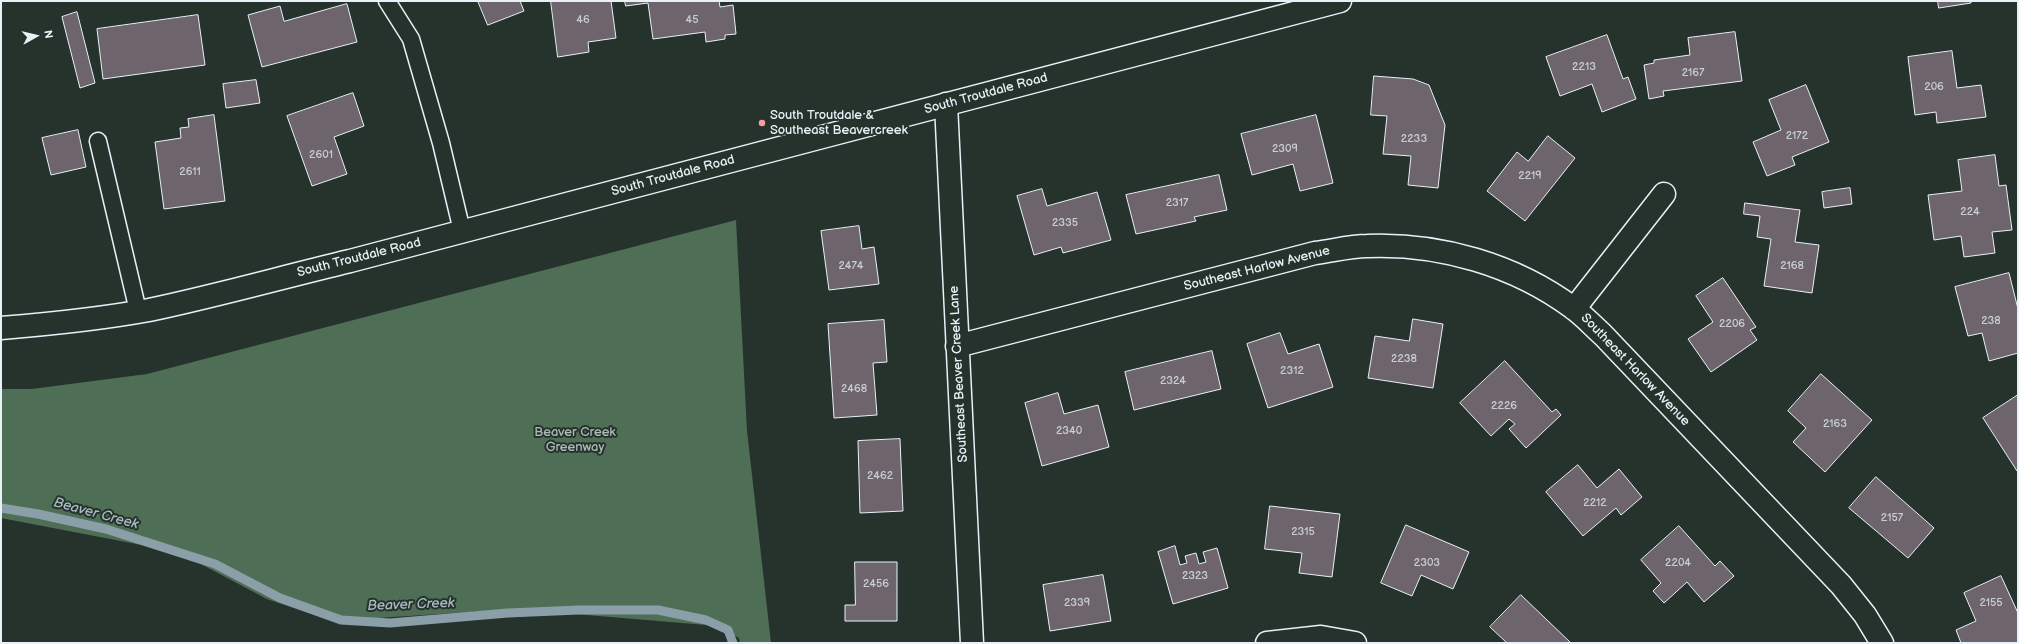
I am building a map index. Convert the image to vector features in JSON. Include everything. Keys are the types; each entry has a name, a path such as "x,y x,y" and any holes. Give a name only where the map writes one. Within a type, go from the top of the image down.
{"street":[{"name":"South Troutdale Road","path":"1,328 50,324 138,312 350,261 1340,1"},
{"name":"Southeast Beaver Creek Lane","path":"946,104 972,643"},
{"path":"1574,309 1664,194"},
{"name":"Southeast Harlow Avenue","path":"957,346 1315,253 1366,246 1408,248 1444,252 1480,260 1521,277 1546,290 1574,309 1603,335 1841,585 1865,615 1882,643"},
{"path":"1267,643 1321,637 1355,643"}],"lane":[{"path":"391,4 411,39 441,143 462,231"},
{"path":"98,141 138,312"}],"green space":[{"name":"Beaver Creek Greenway","path":"736,220 747,431 771,643 740,643 739,638 718,626 515,609 332,621 267,599 178,552 1,518 1,389 32,389 147,374"}],"building":[{"path":"478,1 520,1 524,11 488,25"},
{"path":"551,1 611,1 616,38 588,42 589,52 558,57"},
{"path":"625,1 719,1 720,7 733,5 736,34 725,35 725,39 706,42 705,32 653,39 648,3 626,6"},
{"path":"1938,1 1971,1 1971,3 1939,8"},
{"path":"347,4 357,42 262,67 248,15 280,6 284,21"},
{"path":"77,12 95,83 80,88 62,17"},
{"path":"198,15 205,65 103,79 97,29"},
{"path":"1735,32 1742,81 1663,91 1664,96 1649,99 1644,65 1654,63 1654,60 1690,55 1688,38"},
{"path":"1607,35 1623,79 1628,77 1636,99 1602,112 1592,84 1560,96 1546,57"},
{"path":"1952,51 1957,88 1981,85 1986,117 1937,123 1936,112 1915,115 1908,57"},
{"path":"1374,76 1413,79 1429,85 1445,125 1438,188 1408,185 1411,156 1383,154 1387,116 1371,115"},
{"path":"256,80 260,103 226,108 223,84"},
{"path":"1806,85 1829,142 1792,157 1795,165 1767,176 1753,142 1781,130 1769,100"},
{"path":"353,93 364,126 334,137 347,174 312,186 287,116"},
{"path":"214,115 225,201 164,209 155,142 181,138 180,128 189,127 188,119"},
{"path":"1316,115 1333,183 1300,191 1293,164 1252,175 1241,134"},
{"path":"78,130 86,167 51,175 42,138"},
{"path":"1548,136 1575,158 1525,221 1487,191 1517,152 1528,161"},
{"path":"1995,155 1999,186 2006,185 2012,230 1992,232 1995,253 1964,257 1961,236 1934,240 1928,195 1962,191 1958,160"},
{"path":"1219,175 1227,210 1194,217 1196,221 1136,234 1126,195"},
{"path":"1850,188 1852,204 1824,208 1822,192"},
{"path":"1042,189 1047,206 1097,192 1111,240 1063,253 1061,247 1034,255 1017,196"},
{"path":"1745,203 1800,210 1795,242 1819,245 1812,293 1764,286 1771,239 1757,237 1760,216 1744,214"},
{"path":"859,226 862,249 874,247 879,284 829,290 821,231"},
{"path":"2009,273 2018,309 2018,353 1989,361 1982,333 1968,336 1955,287"},
{"path":"1723,278 1756,327 1750,330 1757,340 1711,372 1688,339 1713,322 1696,296"},
{"path":"1413,319 1443,324 1433,388 1368,378 1375,336 1409,341"},
{"path":"884,320 887,362 873,363 877,415 834,418 828,324"},
{"path":"1280,333 1288,354 1319,344 1333,387 1268,408 1247,344"},
{"path":"1212,351 1221,389 1134,410 1125,372"},
{"path":"1505,361 1552,412 1556,409 1561,415 1526,448 1509,429 1515,424 1509,419 1491,436 1460,403"},
{"path":"1821,374 1872,420 1825,472 1793,442 1806,428 1788,411"},
{"path":"1058,393 1064,414 1098,405 1109,447 1042,466 1025,403"},
{"path":"2018,395 2018,470 2017,471 1983,418"},
{"path":"900,439 903,511 860,513 858,441"},
{"path":"1578,465 1597,488 1619,469 1642,497 1621,515 1616,508 1583,536 1546,492"},
{"path":"1876,477 1934,528 1908,558 1849,508"},
{"path":"1270,506 1340,514 1332,577 1299,573 1302,553 1265,549"},
{"path":"1406,525 1469,552 1453,589 1421,575 1412,596 1381,583"},
{"path":"1679,526 1715,566 1720,561 1734,576 1704,602 1687,582 1664,603 1653,591 1661,583 1641,560"},
{"path":"1175,546 1180,565 1187,563 1185,556 1196,553 1199,564 1206,562 1203,552 1217,548 1228,588 1173,604 1158,552"},
{"path":"855,562 897,562 897,621 845,621 845,605 855,605"},
{"path":"1103,575 1111,621 1050,631 1043,585"},
{"path":"2001,576 2018,613 2018,643 1961,643 1956,630 1976,621 1964,593"},
{"path":"1521,595 1571,643 1507,643 1490,627"}],"waterway":[{"name":"Beaver Creek","path":"1,508 38,514 106,529 215,564 280,598 341,620 390,623 508,613 579,610 658,610 706,620 728,630 733,643"}],"place":[{"name":"South Troutdale & Southeast Beavercreek","path":"762,123"}]}
